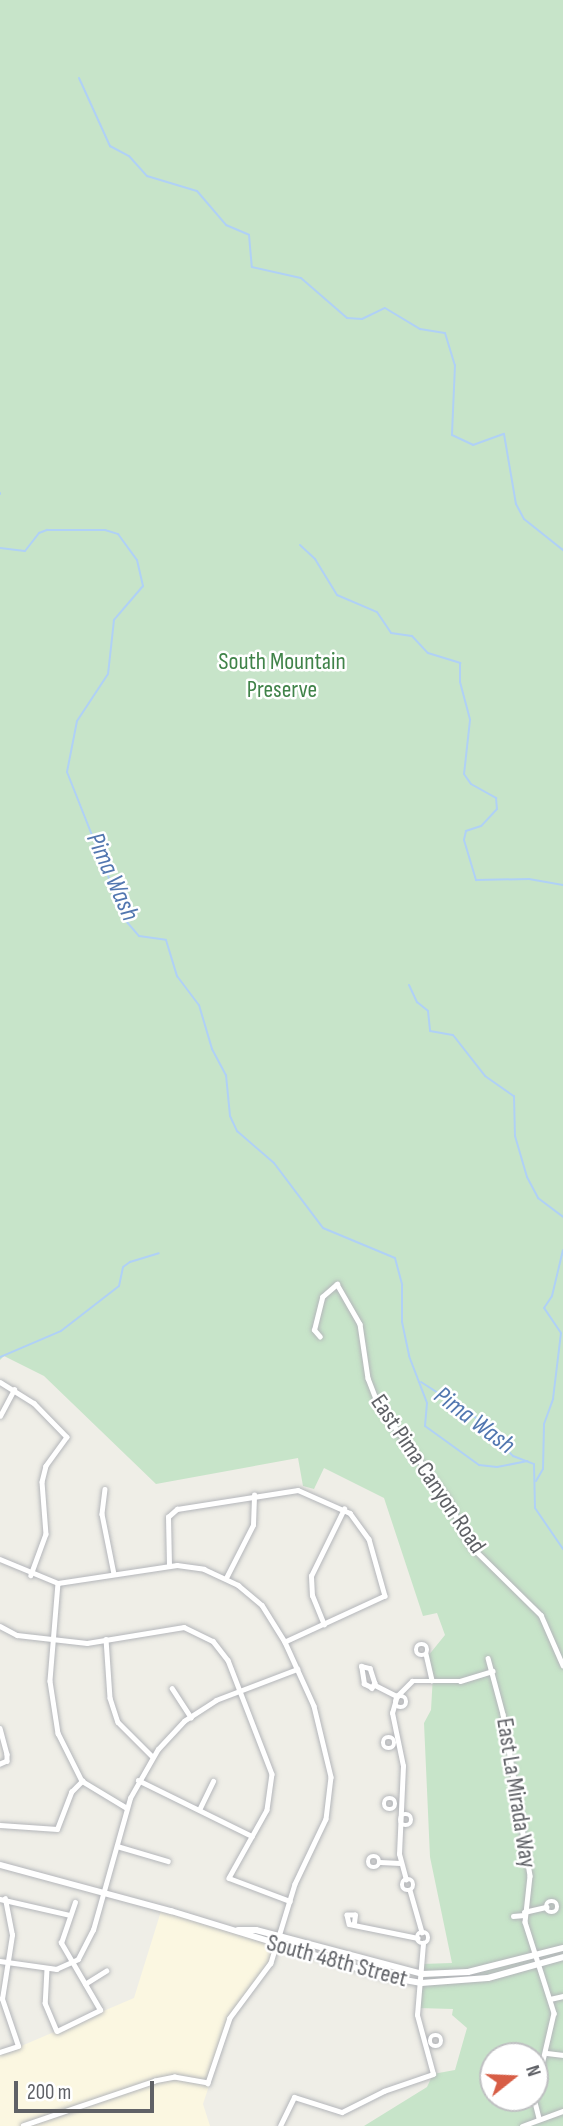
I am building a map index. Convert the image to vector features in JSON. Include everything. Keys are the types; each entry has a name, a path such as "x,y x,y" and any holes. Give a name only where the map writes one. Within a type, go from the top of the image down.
{"main road":[{"name":"South 48th Street","path":"0,1866 237,1930 277,1946 421,1983 488,1978 538,1961 563,1957"},
{"name":"South 48th Street","path":"237,1930 279,1937 422,1974 485,1969 536,1953 563,1948"}],"street":[{"name":"East Pima Canyon Road","path":"320,1337 314,1330 322,1297 337,1284 360,1324 368,1378 378,1404 448,1499 475,1550 541,1615 563,1665"},
{"path":"0,1382 34,1403 66,1437 47,1466 42,1482 46,1534 31,1575"},
{"path":"0,1416 14,1390"},
{"path":"105,1489 102,1514 114,1574"},
{"path":"169,1565 170,1511 254,1494 298,1490 344,1509 365,1531 385,1596 285,1642"},
{"path":"226,1578 253,1525 254,1494"},
{"path":"324,1625 312,1596 310,1576 344,1509"},
{"path":"0,1559 31,1575 58,1583 169,1565 204,1569 226,1578 262,1605 285,1642 327,1748 331,1789 321,1834 290,1901 277,1946 262,1979 229,2018 208,2083 175,2077 155,2081 23,2126"},
{"path":"58,1583 50,1681 58,1733 82,1781 127,1808"},
{"path":"0,1626 17,1635 52,1641 106,1639 171,1626 199,1631 213,1641 228,1660 272,1773 271,1798 229,1878 290,1901"},
{"path":"106,1639 110,1699 118,1722 153,1757"},
{"path":"426,1654 432,1680"},
{"name":"East La Mirada Way","path":"488,1658 503,1714 530,1876 524,1914 555,2021 549,2045"},
{"path":"375,1685 366,1687 361,1666 369,1667 375,1685 396,1698"},
{"path":"0,1961 47,1969 72,1964 83,1953 93,1930 127,1808 138,1780 153,1757 191,1717 240,1691 297,1669"},
{"path":"280,2126 294,2097 342,2112 384,2091 433,2074 417,2015 423,1943 429,1937 422,1932 410,1890 412,1882 406,1880 400,1863 397,1742 392,1713 396,1698 412,1681 460,1681 492,1671"},
{"path":"172,1688 191,1717"},
{"path":"0,1728 7,1761 0,1764"},
{"path":"138,1780 253,1836"},
{"path":"0,1825 57,1829 71,1792 82,1781"},
{"path":"199,1810 213,1781"},
{"path":"117,1846 168,1861"},
{"path":"380,1862 400,1863"},
{"path":"0,2052 18,2046 2,1999 12,1935 2,1899 70,1915"},
{"path":"47,1969 45,2003 57,2031 100,2010 61,1943 75,1902"},
{"path":"513,1916 546,1907"},
{"path":"354,1923 418,1938 423,1943"},
{"path":"418,1938 422,1932"},
{"path":"85,1984 106,1971"},
{"path":"550,1999 563,1996"},
{"path":"424,2044 431,2042"},
{"path":"522,2126 563,2111"},
{"name":"East La Mirada Way","path":"538,2112 539,2118"}],"shaded area":[{"path":"162,1908 278,1941 262,1979 233,2013 203,2104 210,2126 0,2126 0,2055 134,1998"}],"green space":[{"name":"South Mountain Preserve","path":"0,0 563,0 563,2126 364,2126 427,2087 433,2074 455,2070 467,2028 452,2015 453,2009 418,2008 422,1964 452,1963 430,1857 424,1723 431,1710 433,1675 428,1656 445,1635 437,1613 423,1616 384,1498 324,1468 314,1489 303,1486 298,1458 156,1484 44,1376 4,1356 0,1360"}],"waterway":[{"path":"79,78 110,146 129,156 147,176 197,191 226,225 249,235 252,267 301,278 347,318 362,319 385,308 420,329 445,333 455,365 452,435 473,445 504,434 516,504 524,519 563,550"},
{"name":"Pima Wash","path":"0,548 25,551 39,533 47,530 105,530 118,534 137,560 143,586 114,620 108,674 77,721 67,772 126,921 139,936 166,940 177,976 199,1005 212,1049 226,1075 230,1116 237,1131 274,1163 323,1228 395,1258 402,1285 402,1322 409,1356 427,1403 425,1426 479,1465 497,1467 527,1461"},
{"path":"300,545 315,559 337,595 377,612 391,633 412,636 428,653 460,663 460,682 470,720 464,774 471,784 496,798 497,809 481,826 466,831 464,840 476,880 529,879 563,885"},
{"path":"409,985 417,1002 428,1011 430,1031 453,1035 485,1076 514,1096 515,1136 527,1177 538,1198 563,1217"},
{"path":"536,1481 543,1469 544,1424 553,1399 561,1333 544,1308 552,1296 563,1250"},
{"path":"0,1357 61,1331 119,1286 123,1267 130,1262 159,1253"},
{"name":"Pima Wash","path":"421,1382 474,1416 513,1456 534,1464 535,1508 563,1549"}]}
